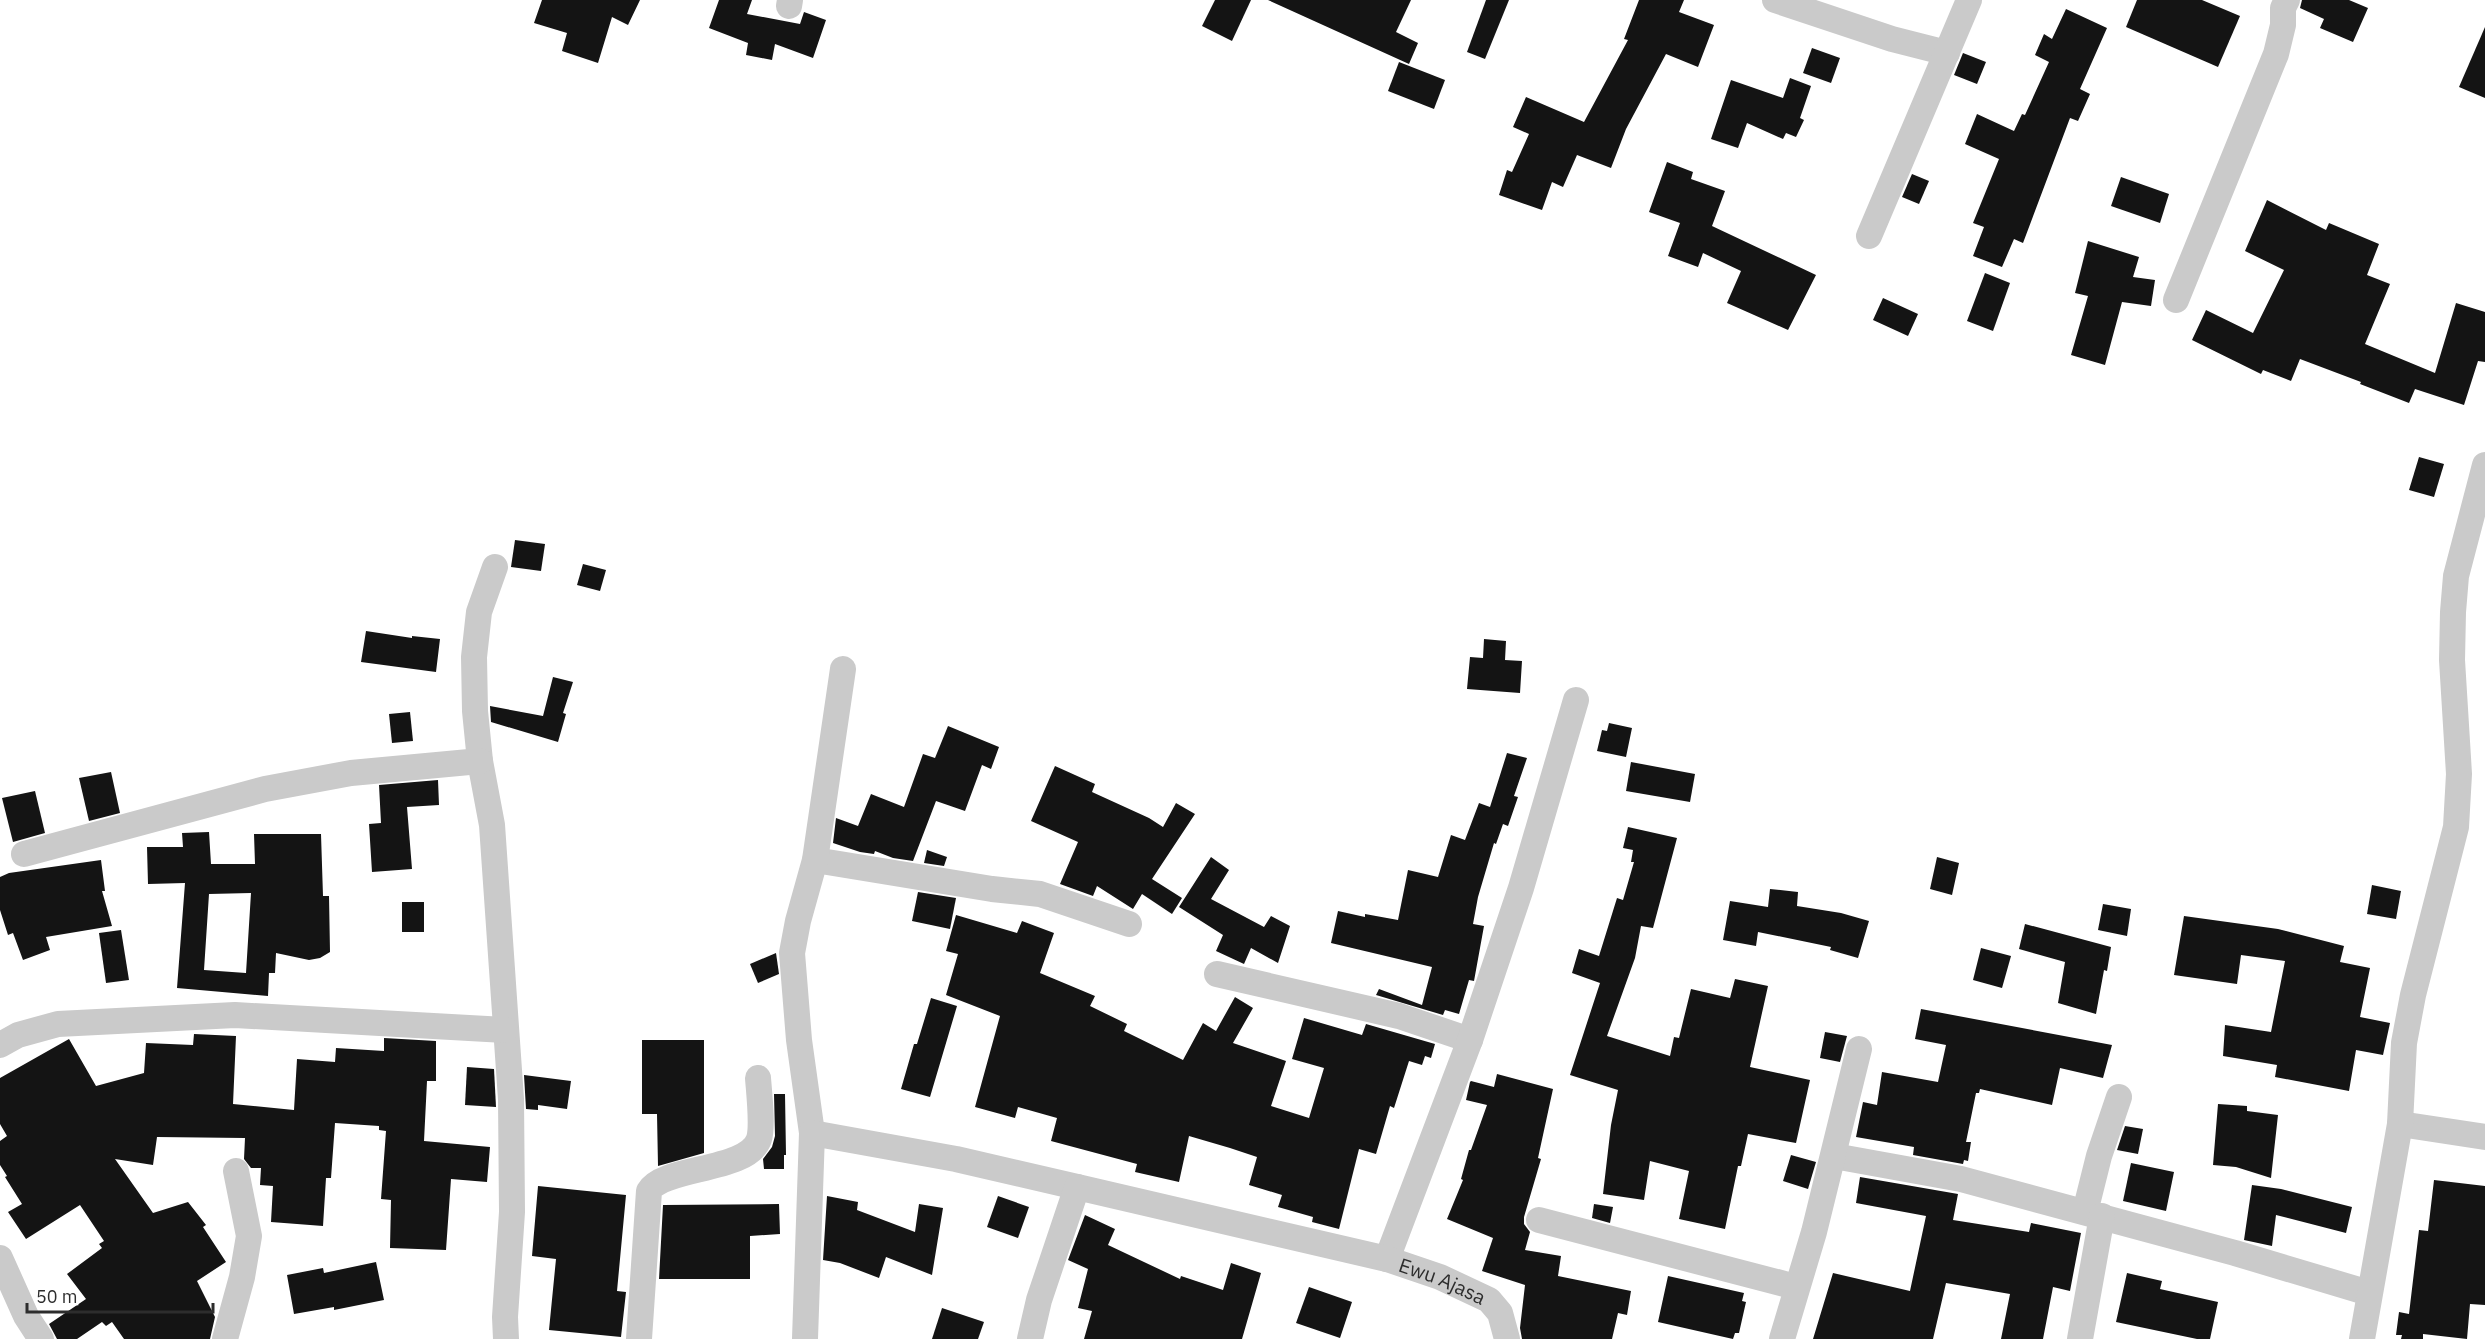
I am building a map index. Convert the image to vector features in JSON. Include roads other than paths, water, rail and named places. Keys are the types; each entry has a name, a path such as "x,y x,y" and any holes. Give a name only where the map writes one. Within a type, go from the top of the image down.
{"street":[{"path":"1775,0 1892,39 1947,53"},
{"path":"1869,236 1969,0"},
{"path":"2176,300 2276,54 2283,26 2283,8 2287,0"},
{"path":"2362,1339 2400,1124 2406,1034 2456,827 2459,774 2452,660 2452,612 2456,576 2485,465"},
{"path":"495,567 479,612 474,657 475,711 480,761 492,825 511,1099 512,1212 505,1317 506,1339"},
{"path":"805,1339 812,1133 799,1040 792,953 798,921 815,860 843,669"},
{"path":"1387,1259 1470,1040 1521,888 1576,700"},
{"path":"24,854 265,789 351,773 480,761"},
{"path":"815,860 992,889 1040,894 1129,924"},
{"path":"1216,974 1399,1016 1470,1040"},
{"path":"0,1045 18,1035 58,1024 235,1015 505,1030"},
{"path":"1782,1339 1814,1232 1859,1049"},
{"path":"639,1339 649,1191 653,1184 662,1179 717,1166 753,1148 759,1138 759,1078"},
{"path":"2080,1339 2099,1156 2119,1097"},
{"path":"2400,1124 2485,1137"},
{"name":"Ewu Ajasa","path":"812,1133 956,1159 1387,1259 1440,1277 1490,1300 1500,1313 1507,1339"},
{"path":"1834,1156 1961,1179 2093,1214 2369,1293"},
{"path":"225,1339 242,1277 249,1236 236,1171"},
{"path":"1030,1339 1039,1300 1077,1187"},
{"path":"1539,1220 1796,1287"},
{"path":"0,1258 26,1316 41,1339"}]}
